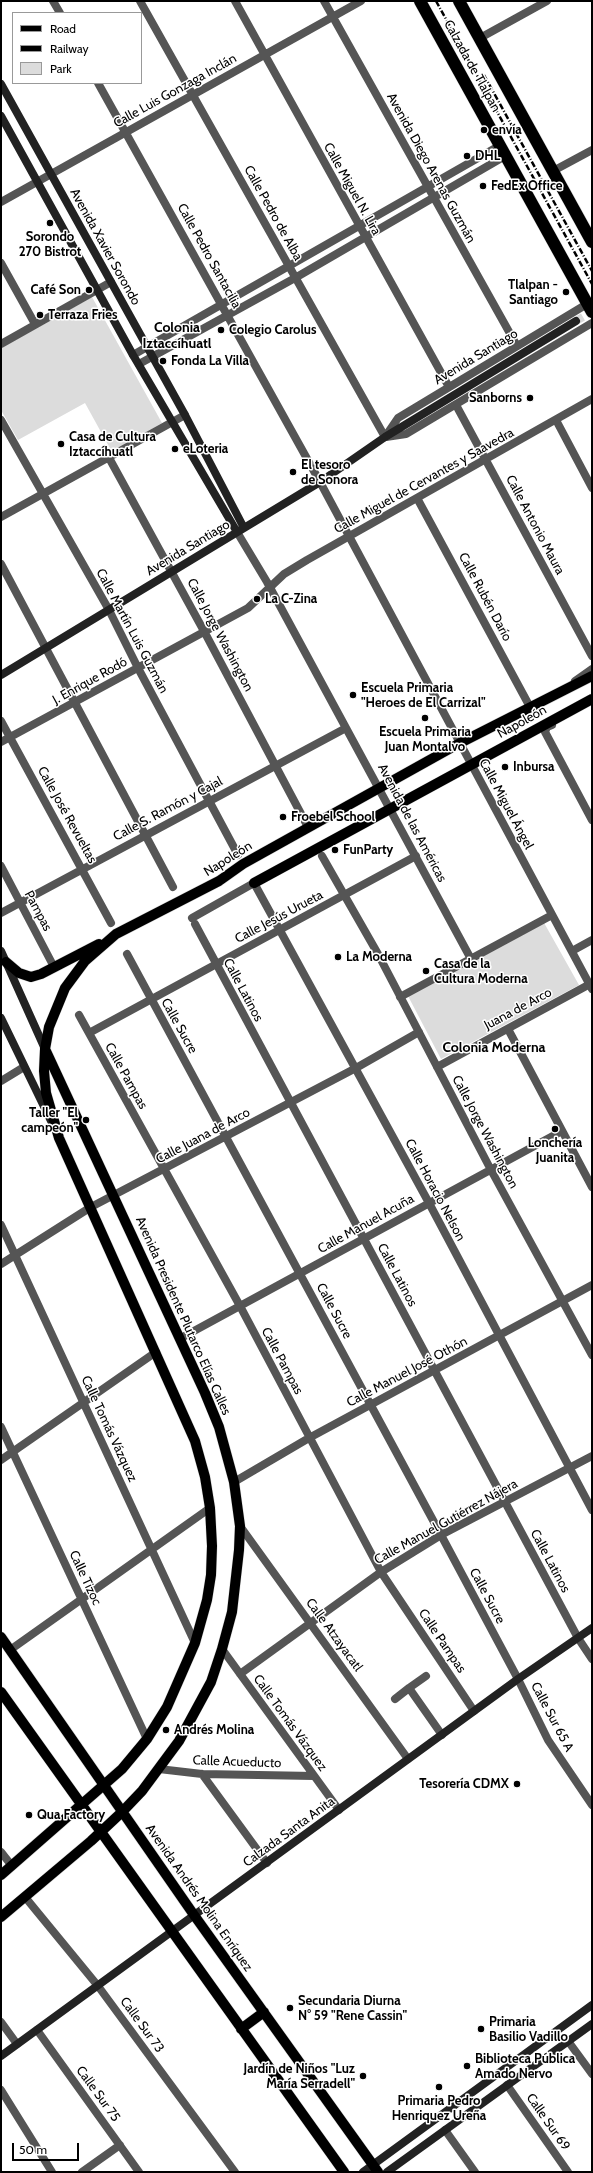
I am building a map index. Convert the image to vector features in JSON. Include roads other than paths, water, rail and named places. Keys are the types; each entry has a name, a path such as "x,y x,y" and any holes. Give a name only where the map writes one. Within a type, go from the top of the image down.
{"highway":[{"name":"Calzada de Tlalpan","path":"420,1 590,308"},
{"name":"Calzada de Tlalpan","path":"459,1 592,242"}],"main road":[{"name":"Napoleón","path":"59,1138 46,1093 44,1071 45,1049 50,1027 68,982 85,961 116,934 219,881 243,864 308,827 380,789 460,743 592,676"},
{"name":"Napoleón","path":"254,883 592,699"},
{"path":"6,962 19,973 31,977 54,967 116,934"},
{"name":"Avenida Presidente Plutarco Elías Calles","path":"1,1917 101,1832 122,1812 142,1791 179,1741 211,1682 222,1649 232,1612 237,1579 240,1526 234,1482 218,1427 181,1338 45,1049"},
{"path":"1,1875 126,1764 147,1739 167,1707 195,1643 207,1600 211,1575 212,1546 210,1508 205,1477 195,1441 59,1138"},
{"name":"Avenida Andrés Molina Enríquez","path":"1,1637 194,1915 375,2168"},
{"path":"1,1692 171,1932 344,2172"},
{"path":"241,2029 264,2012"}],"street":[{"path":"53,1 59,12"},
{"name":"Calle Pedro de Alba","path":"140,1 385,437"},
{"name":"Calle Miguel N. Lira","path":"235,1 449,387"},
{"name":"Avenida Diego Arenas Guzmán","path":"324,1 517,346"},
{"name":"Calle Luis Gonzaga Inclán","path":"1,202 361,1"},
{"path":"480,38 547,1"},
{"name":"Avenida Xavier Sorondo","path":"1,84 185,415 244,528"},
{"name":"Calle Pedro Santacilia","path":"99,84 320,482"},
{"name":"Avenida Xavier Sorondo","path":"1,116 98,288 133,355 237,532"},
{"path":"553,171 592,150"},
{"path":"133,355 428,187 502,151"},
{"path":"139,364 227,314 295,278 364,236 434,198 502,151"},
{"path":"1,263 35,324"},
{"path":"1,344 111,282"},
{"name":"Avenida Santiago","path":"385,437 398,418 517,346 590,308"},
{"name":"Avenida Santiago","path":"1,675 320,482 385,437 576,321"},
{"name":"Avenida Santiago","path":"385,437 406,434 592,323"},
{"name":"Calle Miguel de Cervantes y Saavedra","path":"270,588 284,574 592,399"},
{"name":"Calle Antonio Maura","path":"456,405 592,656"},
{"path":"1,517 108,456 185,415"},
{"name":"Calle Martín Luis Guzmán","path":"1,420 108,610 238,855"},
{"path":"556,420 592,488"},
{"name":"Calle Jorge Washington","path":"108,456 205,633 308,827"},
{"name":"Calle Miguel Ángel","path":"320,482 591,987"},
{"name":"Calle Rubén Darío","path":"418,498 530,707"},
{"name":"Avenida de las Américas","path":"237,532 270,588 471,958"},
{"path":"1,564 47,647 173,887"},
{"name":"J. Enrique Rodó","path":"1,742 205,633 248,608 270,588"},
{"name":"Napoleón","path":"554,695 592,669"},
{"name":"Napoleón","path":"592,704 544,729 592,820"},
{"name":"Calle José Revueltas","path":"1,720 83,868 110,922"},
{"name":"Calle S. Ramón y Cajal","path":"1,913 145,834 346,728"},
{"name":"Calle Jorge Washington","path":"322,856 419,1032 491,1170 592,1355"},
{"name":"Calle Jesús Urueta","path":"89,1033 280,931 416,856"},
{"name":"Pampas","path":"1,866 54,967"},
{"name":"Napoleón","path":"193,921 254,883"},
{"name":"Calle Horacio Nelson","path":"254,883 429,1203 592,1510"},
{"path":"400,997 552,915"},
{"name":"Calle Latinos","path":"193,921 578,1638 592,1659"},
{"path":"572,951 592,940"},
{"name":"Avenida Presidente Plutarco Elías Calles","path":"1,951 45,1049"},
{"name":"Calle Sucre","path":"127,954 518,1679"},
{"name":"Juana de Arco","path":"437,1067 591,987"},
{"name":"Calle Pampas","path":"79,1015 240,1306 381,1572 474,1711"},
{"path":"1,1018 59,1138"},
{"path":"508,1029 592,1187"},
{"name":"Calle Juana de Arco","path":"1,1264 91,1208 356,1068 419,1032"},
{"path":"1,1082 24,1068"},
{"name":"Calle Manuel Acuña","path":"181,1338 562,1131"},
{"name":"Calle Tomás Vázquez","path":"1,1225 195,1643"},
{"name":"Calle Manuel José Othón","path":"234,1482 309,1438 592,1285"},
{"path":"1,1460 83,1401 156,1352"},
{"name":"Calle Tizoc","path":"1,1428 147,1739"},
{"name":"Calle Manuel Gutiérrez Nájera","path":"240,1674 381,1572 441,1535 592,1456"},
{"path":"10,1650 151,1548 210,1508"},
{"name":"Calle Atzayacatl","path":"240,1526 408,1759"},
{"name":"Calzada Santa Anita","path":"1,2056 518,1679 592,1628"},
{"name":"Calle Tomás Vázquez","path":"222,1649 339,1810"},
{"path":"395,1699 426,1676"},
{"name":"Calle Sur 65 A","path":"518,1679 548,1740 592,1805"},
{"path":"409,1688 442,1735"},
{"name":"Calle Acueducto","path":"159,1769 202,1774 314,1776"},
{"path":"202,1774 267,1862"},
{"path":"1,1852 12,1866"},
{"name":"Calle Sur 73","path":"25,1897 98,1986 235,2172"},
{"path":"363,2172 375,2168 592,2005"},
{"path":"1,2022 17,2044"},
{"path":"387,2172 592,2024"},
{"name":"Calle Sur 75","path":"37,2030 139,2172"},
{"path":"568,2041 592,2074"},
{"name":"Calle Sur 69","path":"507,2085 568,2172"},
{"path":"1,2090 52,2172"},
{"path":"445,2130 475,2172"},
{"path":"82,2172 120,2145"}],"tunnel":[{"path":"576,321 592,312"}],"railway":[{"path":"436,1 592,284"},
{"path":"484,75 592,271"}],"place":[{"name":"envía","path":"484,130"},
{"name":"DHL","path":"467,156"},
{"name":"FedEx Office","path":"483,186"},
{"name":"Sorondo 270 Bistrot","path":"50,223"},
{"name":"Café Son","path":"89,290"},
{"name":"Tlalpan - Santiago","path":"566,292"},
{"name":"Terraza Fries","path":"40,315"},
{"name":"Colegio Carolus","path":"221,330"},
{"name":"Fonda La Villa","path":"163,361"},
{"name":"Sanborns","path":"530,398"},
{"name":"Casa de Cultura Iztaccíhuatl","path":"61,444"},
{"name":"eLoteria","path":"175,449"},
{"name":"El tesoro de Sonora","path":"293,472"},
{"name":"La C-Zina","path":"257,599"},
{"name":"Escuela Primaria \"Heroes de El Carrizal\"","path":"353,695"},
{"name":"Escuela Primaria Juan Montalvo","path":"425,718"},
{"name":"Inbursa","path":"505,767"},
{"name":"Froebel School","path":"283,817"},
{"name":"FunParty","path":"335,850"},
{"name":"La Moderna","path":"338,957"},
{"name":"Casa de la Cultura Moderna","path":"426,971"},
{"name":"Taller \"El campeón\"","path":"86,1120"},
{"name":"Lonchería Juanita","path":"555,1129"},
{"name":"Andrés Molina","path":"166,1730"},
{"name":"Tesorería CDMX","path":"517,1784"},
{"name":"Qua Factory","path":"29,1815"},
{"name":"Secundaria Diurna N° 59 \"Rene Cassin\"","path":"290,2008"},
{"name":"Primaria Basilio Vadillo","path":"481,2029"},
{"name":"Biblioteca Pública Amado Nervo","path":"467,2066"},
{"name":"Jardín de Niños \"Luz María Serradell\"","path":"363,2076"},
{"name":"Primaria Pedro Henriquez Ureña","path":"439,2087"}],"district":[{"name":"Colonia Iztaccíhuatl","path":"177,336"},
{"name":"Colonia Moderna","path":"494,1048"}]}
